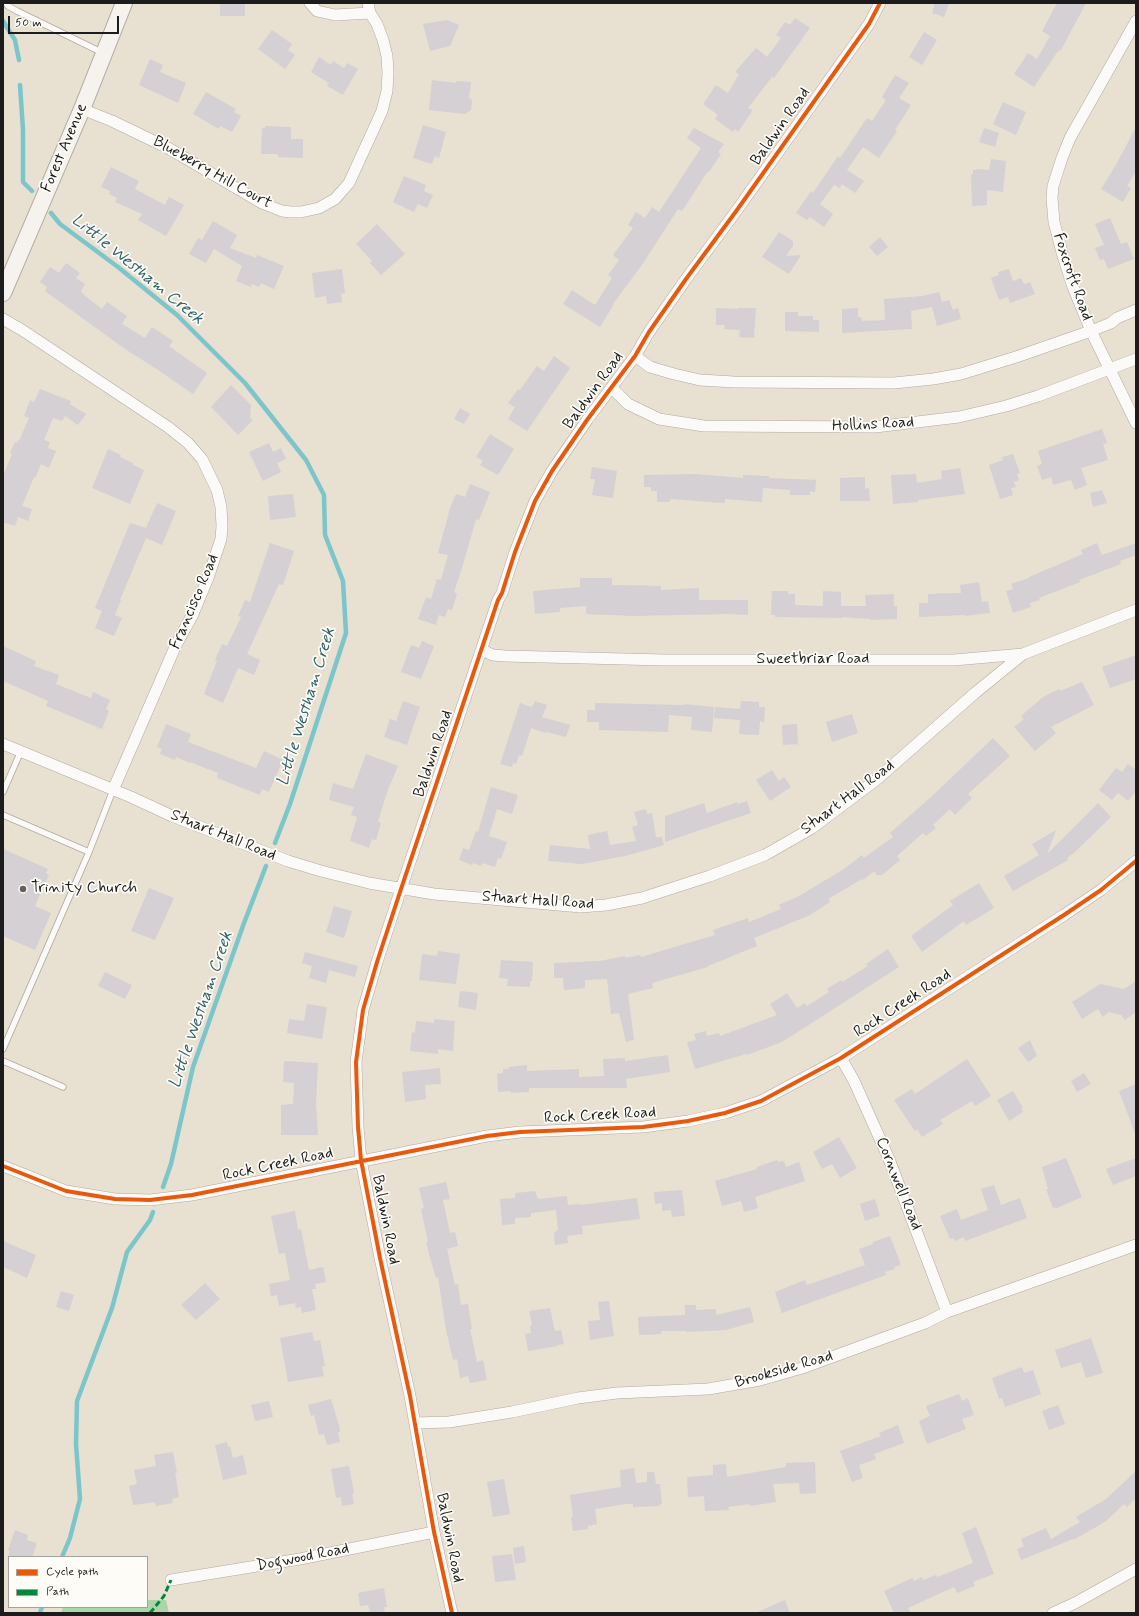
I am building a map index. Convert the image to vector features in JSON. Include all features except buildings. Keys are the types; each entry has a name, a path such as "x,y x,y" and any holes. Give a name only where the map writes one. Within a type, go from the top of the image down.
{"main road":[{"name":"Forest Avenue","path":"3,293 82,109 124,3"}],"street":[{"name":"Blueberry Hill Court","path":"82,109 112,121 168,148 262,203 282,211 292,212 301,212 319,208 335,198 349,183 382,111 387,90 388,73 387,56 377,24 369,8 335,15 317,11 310,3"},
{"name":"Baldwin Road","path":"452,1613 434,1532 416,1423 380,1258 361,1160 358,1127 356,1062 364,1010 377,962 401,888 498,600 508,578 517,545 535,501 552,471 587,420 635,356 649,332 686,279 737,210 869,24 880,3"},
{"name":"Foxcroft Road","path":"1136,21 1070,138 1053,186 1052,198 1054,222 1063,256 1091,331 1136,423"},
{"path":"635,356 650,367 700,380 742,382 894,383 933,379 961,374 1091,331 1111,323 1117,318 1136,310"},
{"name":"Francisco Road","path":"3,319 22,330 168,427 188,443 202,459 217,490 221,507 221,539 208,578 193,614 176,645 113,790"},
{"name":"Hollins Road","path":"612,388 628,404 659,419 728,427 875,427 905,425 960,417 1006,406 1038,396 1136,359"},
{"name":"Sweetbriar Road","path":"482,650 493,655 505,656 664,660 954,660 1023,654 1136,610"},
{"name":"Stuart Hall Road","path":"3,744 172,816 288,861 328,873 434,894 580,907 606,905 642,898 710,876 765,855 812,828 876,780 1023,654"},
{"name":"Rock Creek Road","path":"3,1166 66,1191 115,1200 150,1200 192,1195 487,1136 520,1132 643,1127 688,1121 725,1113 761,1101 841,1058 1064,915 1101,890 1136,861"},
{"name":"Cornwell Road","path":"841,1058 854,1081 882,1142 917,1230 934,1281 947,1312"},
{"name":"Brookside Road","path":"416,1423 449,1422 512,1412 578,1398 617,1393 708,1389 748,1383 802,1368 925,1322 947,1312 1136,1245"},
{"name":"Dogwood Road","path":"171,1580 292,1560 434,1532"},
{"path":"1053,1613 1088,1596 1136,1569"}],"lane":[{"path":"6,3 8,6 17,11 104,53"},
{"path":"3,792 21,751"},
{"path":"3,1050 89,852 113,790"},
{"path":"3,815 89,852"},
{"path":"3,1061 63,1087"}],"green space":[{"path":"148,1600 166,1600 169,1613 61,1613 63,1608 148,1608"}],"waterway":[{"name":"Little Westham Creek","path":"3,21 15,40 19,60"},
{"name":"Little Westham Creek","path":"20,85 23,130 23,182 32,191"},
{"name":"Little Westham Creek","path":"51,213 60,224 118,267 177,315 245,383 306,460 324,495 325,535 343,581 346,633 290,804 275,843"},
{"name":"Little Westham Creek","path":"163,1187 171,1164 193,1067 244,923 266,866"},
{"name":"Little Westham Creek","path":"62,1556 70,1538 80,1499 76,1444 77,1401 112,1308 127,1252 150,1220 153,1212"},
{"name":"Little Westham Creek","path":"40,1613 42,1608"}],"marked path":[{"path":"150,1613 164,1596 171,1580"}],"cycle path":[{"path":"452,1613 434,1532 410,1396 380,1258 361,1160 358,1127 356,1062 363,1010 401,889 498,600 502,593 515,552 535,501 552,471 587,420 635,356 649,332 686,279 737,210 869,24 880,3"},
{"path":"3,1166 66,1191 115,1199 150,1200 192,1195 487,1136 520,1132 643,1127 688,1121 725,1113 761,1101 841,1058 1064,915 1101,890 1136,861"}],"place":[{"name":"Trinity Church","path":"23,889"}]}
